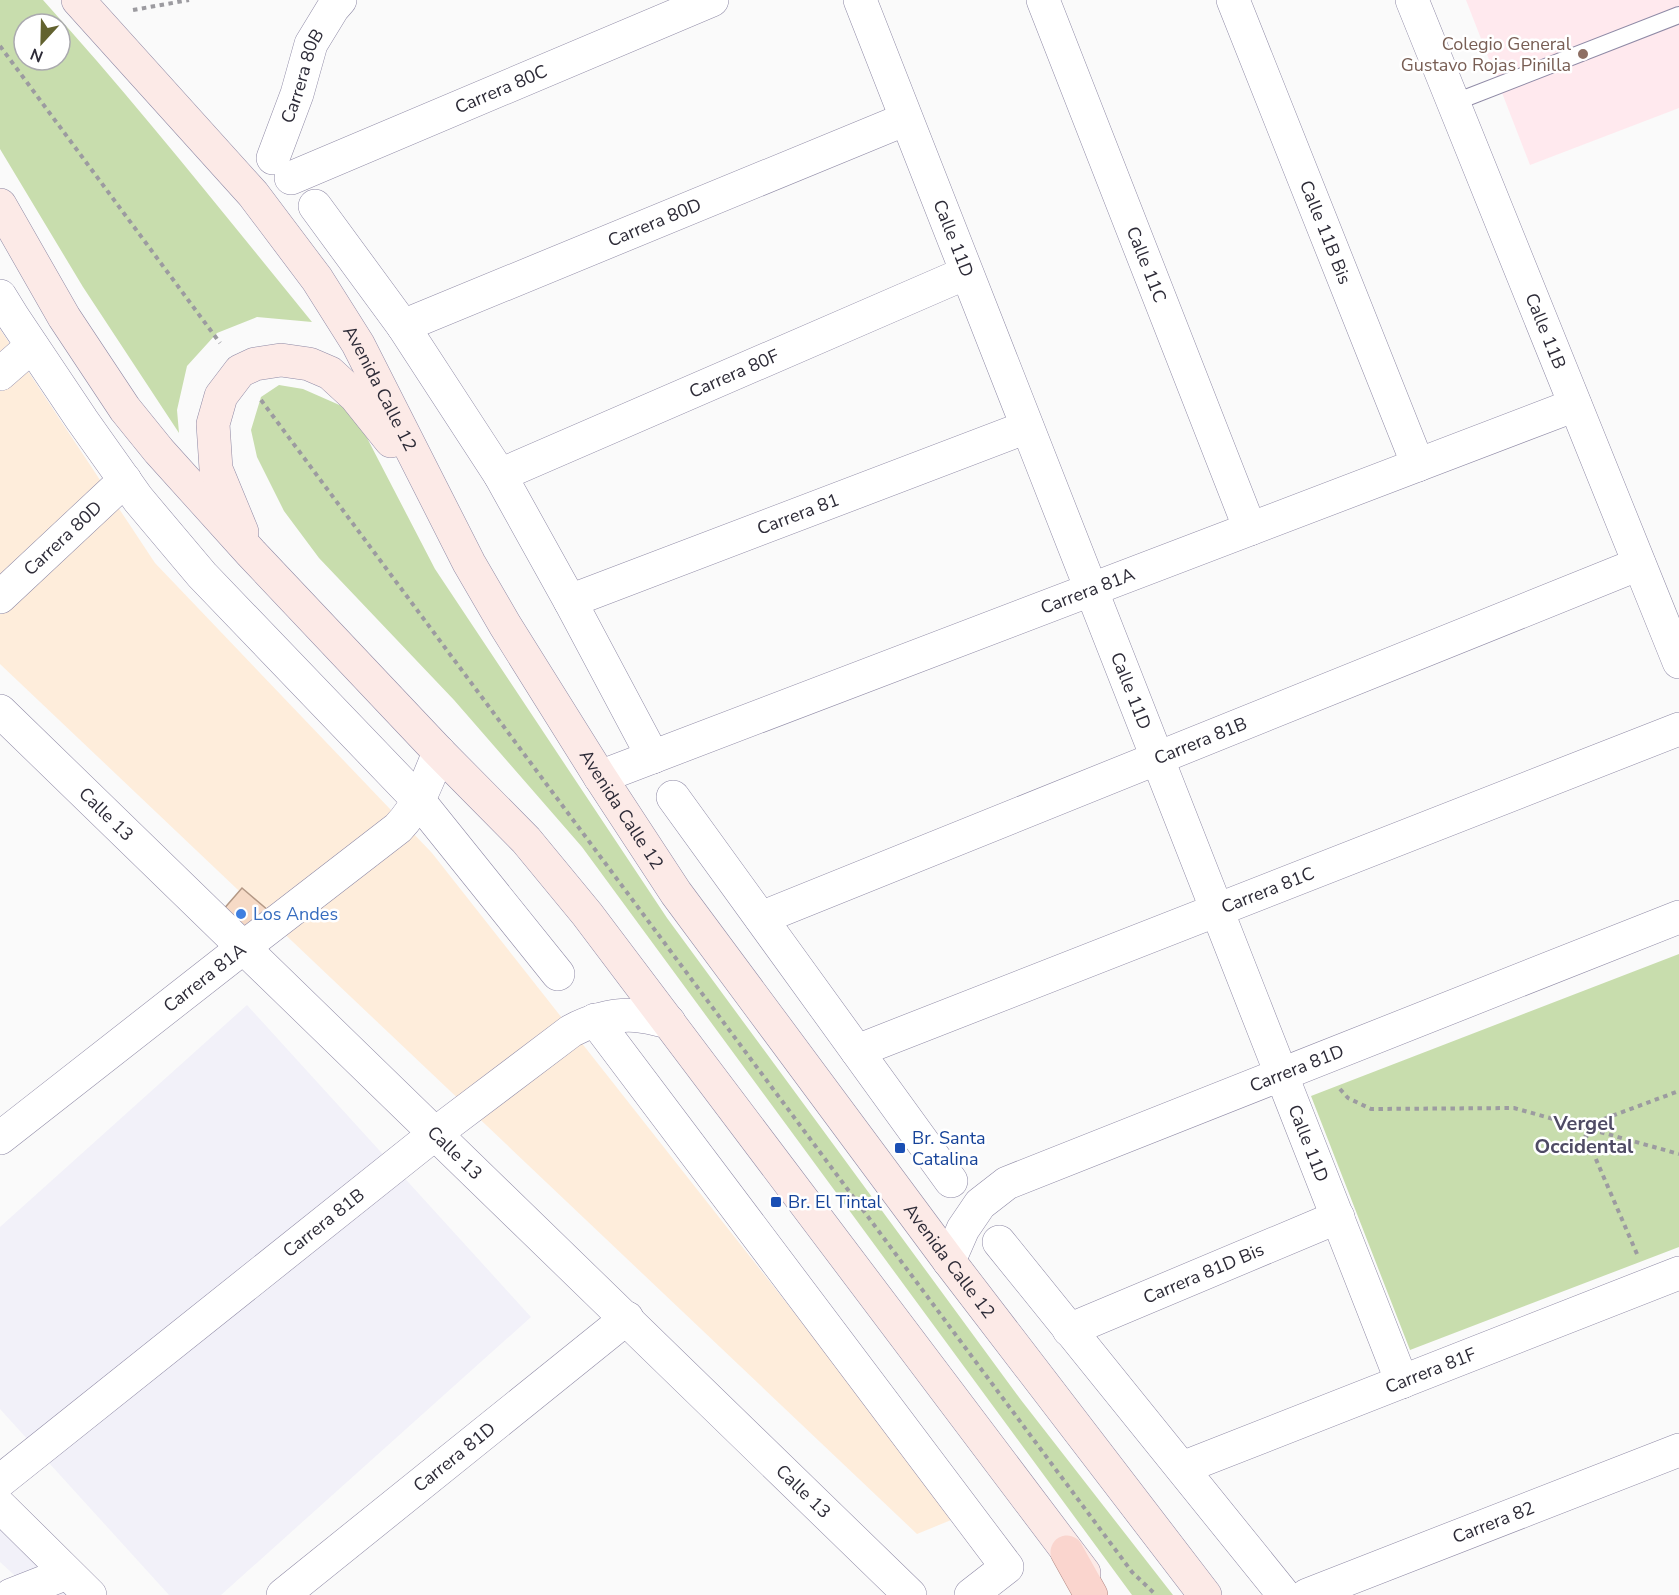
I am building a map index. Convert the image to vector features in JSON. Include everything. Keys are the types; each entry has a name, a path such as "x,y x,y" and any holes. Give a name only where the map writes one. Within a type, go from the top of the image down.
{"main road":[{"name":"Avenida Calle 12","path":"86,9 253,195 316,279 358,344 469,563 505,625 665,876 949,1261 1205,1595"},
{"path":"0,205 64,317 125,409 183,479 251,553 553,871 1100,1595"},
{"path":"251,553 216,469 213,424 221,396 240,371 255,364 281,360 309,364 330,373 355,396 438,502"},
{"path":"1067,1552 1091,1595"}],"street":[{"name":"Carrera 80B","path":"282,168 297,94 311,44 340,0"},
{"name":"Carrera 80C","path":"282,168 712,0"},
{"name":"Calle 11D","path":"860,0 1402,1382"},
{"name":"Calle 11C","path":"1043,0 1250,529"},
{"name":"Calle 11B Bis","path":"1233,0 1418,465"},
{"name":"Calle 11B","path":"1412,0 1679,662"},
{"name":"Carrera 80D","path":"403,326 906,119"},
{"path":"315,206 403,326 500,475 570,601 652,757"},
{"name":"Carrera 80F","path":"500,475 966,273"},
{"path":"0,296 82,420 138,499 202,574 419,801 558,974"},
{"path":"0,374 32,346"},
{"name":"Carrera 81A","path":"600,777 1575,405"},
{"name":"Carrera 81","path":"570,601 1028,428"},
{"name":"Carrera 80D","path":"0,597 125,480"},
{"name":"Carrera 81B","path":"761,918 1639,564"},
{"name":"Calle 13","path":"0,711 910,1595"},
{"name":"Carrera 81C","path":"857,1051 1679,729"},
{"name":"Carrera 81A","path":"0,1138 398,828 410,816 419,801 439,752"},
{"path":"673,797 951,1180"},
{"name":"Carrera 81D","path":"949,1261 963,1229 980,1204 1007,1183 1679,917"},
{"name":"Carrera 81B","path":"0,1481 435,1133 571,1031 596,1020 618,1016 640,1016 669,1022"},
{"path":"596,1020 1007,1567 971,1595"},
{"name":"Carrera 81D Bis","path":"1069,1330 1338,1217"},
{"path":"999,1242 1284,1595"},
{"name":"Carrera 81F","path":"1182,1468 1679,1273"},
{"name":"Carrera 81D","path":"283,1595 627,1318"},
{"name":"Carrera 82","path":"1307,1595 1679,1450"},
{"path":"0,1506 79,1584"},
{"path":"11,1595 79,1584"}],"lane":[{"path":"1453,103 1679,15"}],"path":[{"path":"86,9 189,0"},
{"path":"0,46 214,334"},
{"path":"274,417 1132,1572 1156,1595"},
{"path":"1336,1084 1348,1098 1371,1109 1514,1108 1679,1154"},
{"path":"1582,1127 1679,1091"},
{"path":"1582,1127 1639,1259"}],"shaded area":[{"name":"Colegio General Gustavo Rojas Pinilla","path":"1466,0 1679,0 1679,108 1530,165"},
{"path":"0,329 155,563 432,853 956,1518 917,1534 0,664"},
{"path":"247,1005 531,1317 221,1595 169,1595 0,1409 0,1227"},
{"path":"0,1527 70,1595 36,1595 0,1562"}],"green space":[{"path":"0,0 43,0 54,12 12,12 12,72 72,72 72,32 312,322 257,317 217,333 187,366 177,410 179,433 83,287 0,149"},
{"path":"279,385 303,389 344,407 366,436 435,569 667,918 1021,1400 1173,1595 1132,1595 582,847 454,700 319,558 284,511 257,457 251,430 261,397"},
{"path":"1679,954 1679,1247 1410,1350 1311,1096"}],"building":[{"path":"242,888 269,911 249,934 222,911"}],"place":[{"name":"Colegio General Gustavo Rojas Pinilla","path":"1583,54"},
{"name":"Los Andes","path":"241,914"},
{"name":"Br. Santa Catalina","path":"900,1148"},
{"name":"Br. El Tintal","path":"776,1202"}],"district":[{"name":"Vergel Occidental","path":"1584,1134"}]}
